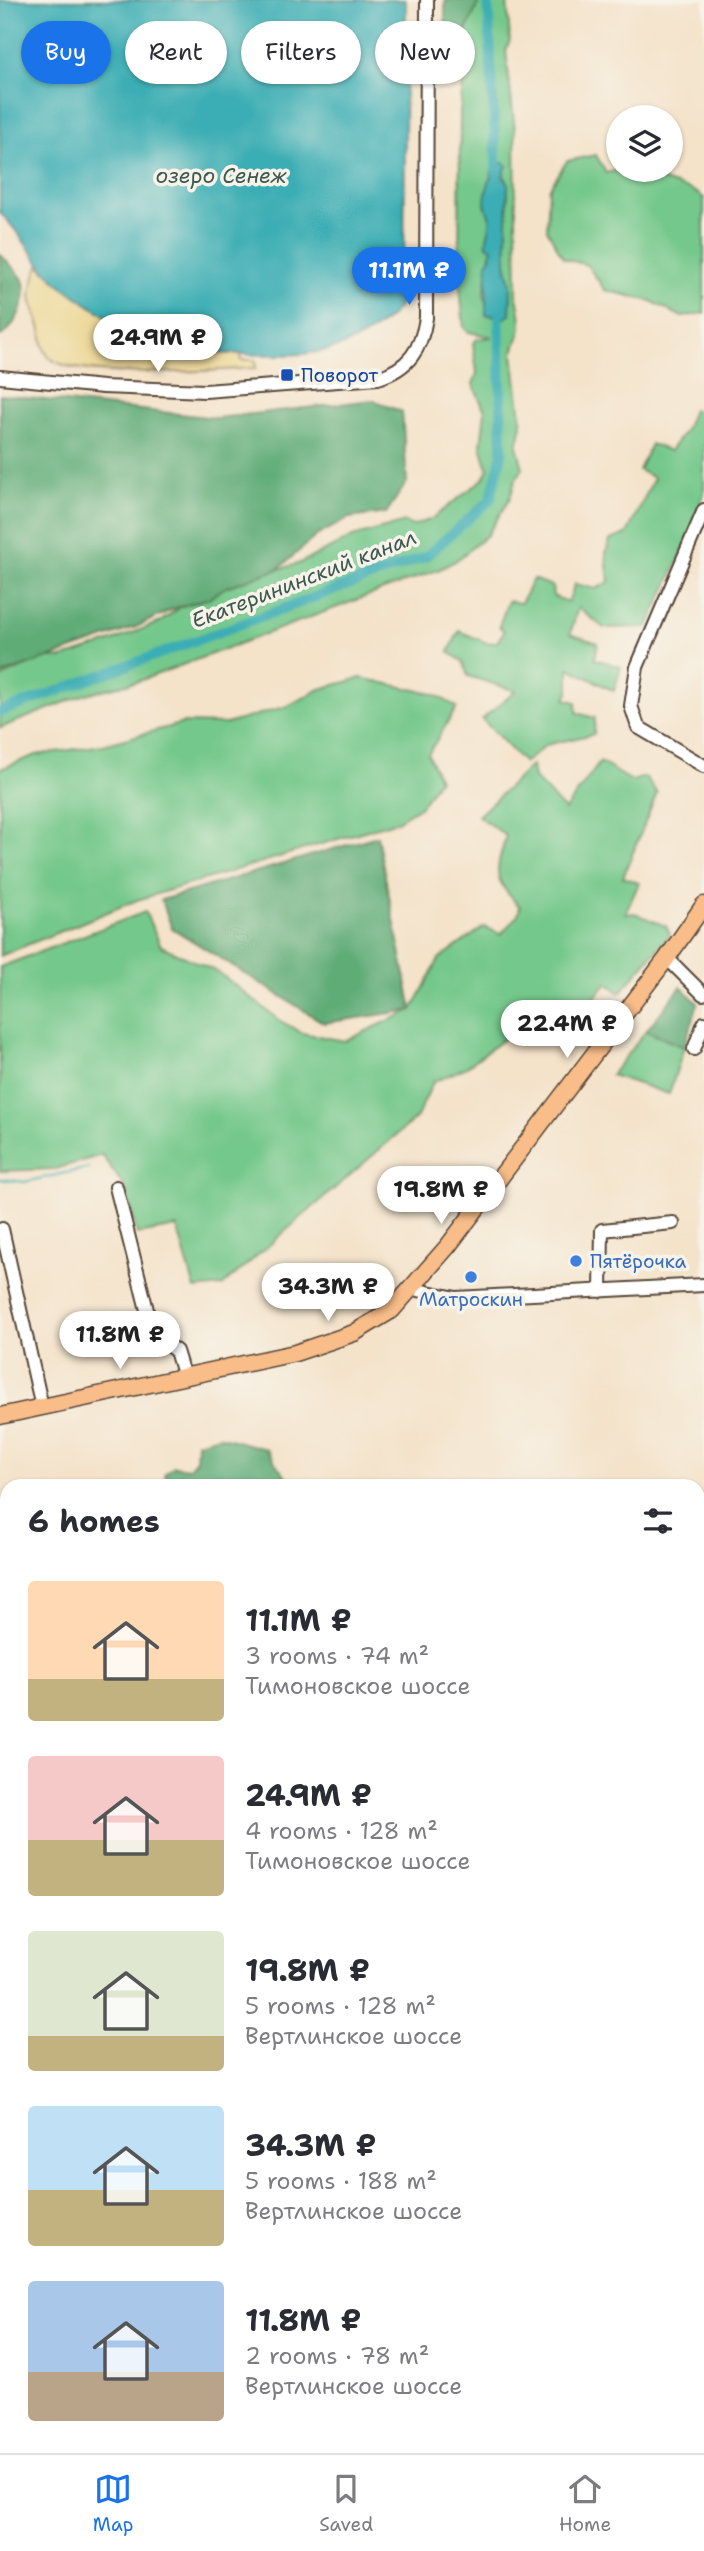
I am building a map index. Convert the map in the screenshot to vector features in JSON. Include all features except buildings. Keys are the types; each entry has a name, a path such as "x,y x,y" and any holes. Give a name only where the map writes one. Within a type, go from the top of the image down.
{"main road":[{"path":"0,1416 295,1353 341,1338 383,1316 413,1289 667,958 704,905"}],"street":[{"path":"0,377 103,387 205,391 378,378 402,368 417,352 426,318 427,0"},
{"path":"704,510 637,667 631,706 638,727 704,766"},
{"path":"667,958 704,994"},
{"path":"694,1049 704,1023"},
{"path":"116,1187 148,1314 163,1342 176,1351 184,1377"},
{"path":"601,1291 601,1230 673,1223"},
{"path":"2,1229 42,1407"},
{"path":"413,1289 456,1298 704,1285"}],"green space":[{"path":"445,0 476,0 478,5 470,21 445,21"},
{"path":"476,0 507,0 510,40 506,51 515,131 517,297 521,323 513,354 522,425 517,446 523,468 515,481 510,498 487,535 457,560 440,569 139,681 86,694 0,728 0,678 42,658 62,658 113,641 160,622 187,602 230,584 300,563 353,537 405,522 412,526 432,519 483,479 488,469 481,446 485,411 473,384 477,373 473,344 477,339 492,337 469,332 464,328 459,277 460,113 463,84 475,84 475,21 468,21 478,5","holes":["497,165 508,182 506,264 511,285 510,314 498,317 489,315 484,295 492,247 490,218 485,205 492,171"]},
{"path":"596,155 606,173 606,182 666,182 691,190 704,198 704,313 682,317 651,301 605,290 587,265 563,258 547,229 549,189 567,161"},
{"path":"0,254 22,278 25,293 16,319 0,336"},
{"path":"0,395 217,418 373,400 402,412 407,482 386,513 349,518 316,536 278,569 226,587 209,598 173,609 136,627 0,675"},
{"path":"693,410 704,414 704,493 688,540 648,627 604,628 578,608 570,634 598,643 595,659 621,667 614,691 569,668 569,691 565,699 576,702 577,713 595,718 594,734 546,745 524,763 482,719 516,691 468,676 462,661 449,652 459,631 487,643 497,642 504,631 499,626 508,601 521,603 533,579 552,586 553,596 568,602 575,584 596,589 609,582 606,553 610,540 627,534 654,478 639,470 651,444 670,451 685,430"},
{"path":"361,678 434,694 457,707 428,754 439,779 421,806 397,821 137,900 0,956 0,769 36,755 103,745 183,723 226,724 288,706 320,689"},
{"path":"600,762 632,781 645,777 657,793 623,877 639,883 625,914 634,913 666,926 670,934 620,993 607,983 563,1035 563,1045 518,1028 465,1068 433,1082 417,1117 222,1286 195,1289 177,1227 137,1234 126,1189 102,1155 55,1169 0,1171 0,967 145,912 161,946 218,972 279,1020 302,1033 345,1041 412,1010 439,959 484,927 501,934 518,915 520,907 504,889 498,875 506,836 478,816 532,765 534,778 565,810"},
{"path":"377,836 412,1010 324,1023 172,928 161,900"},
{"path":"681,987 698,1003 684,1047 646,1031"},
{"path":"646,1031 684,1047 669,1094 611,1075"},
{"path":"219,1436 266,1449 287,1479 167,1479 164,1474 174,1466 189,1468 196,1460 197,1442"}],"sand":[{"path":"39,265 109,318 152,342 187,353 241,354 241,360 255,360 256,368 147,373 86,370 63,365 49,357 45,350 32,302 33,283"}],"water":[{"name":"озеро Сенеж","path":"0,0 406,0 406,21 375,21 375,84 405,84 404,294 395,312 361,337 324,351 305,354 193,354 168,348 107,317 56,281 0,213"},
{"path":"504,162 507,165 503,176 508,182 506,264 511,285 510,314 503,320 495,315 486,315 487,262 491,258 492,248 487,245 490,222 485,202 492,172"}],"waterway":[{"name":"Екатерининский канал","path":"488,0 497,179"},
{"name":"Екатерининский канал","path":"0,712 425,557 490,500 502,454 499,306"},
{"path":"0,1179 24,1182 89,1168"}],"place":[{"name":"Поворот","path":"287,375"},
{"name":"Пятёрочка","path":"576,1261"},
{"name":"Матроскин","path":"471,1277"}]}
